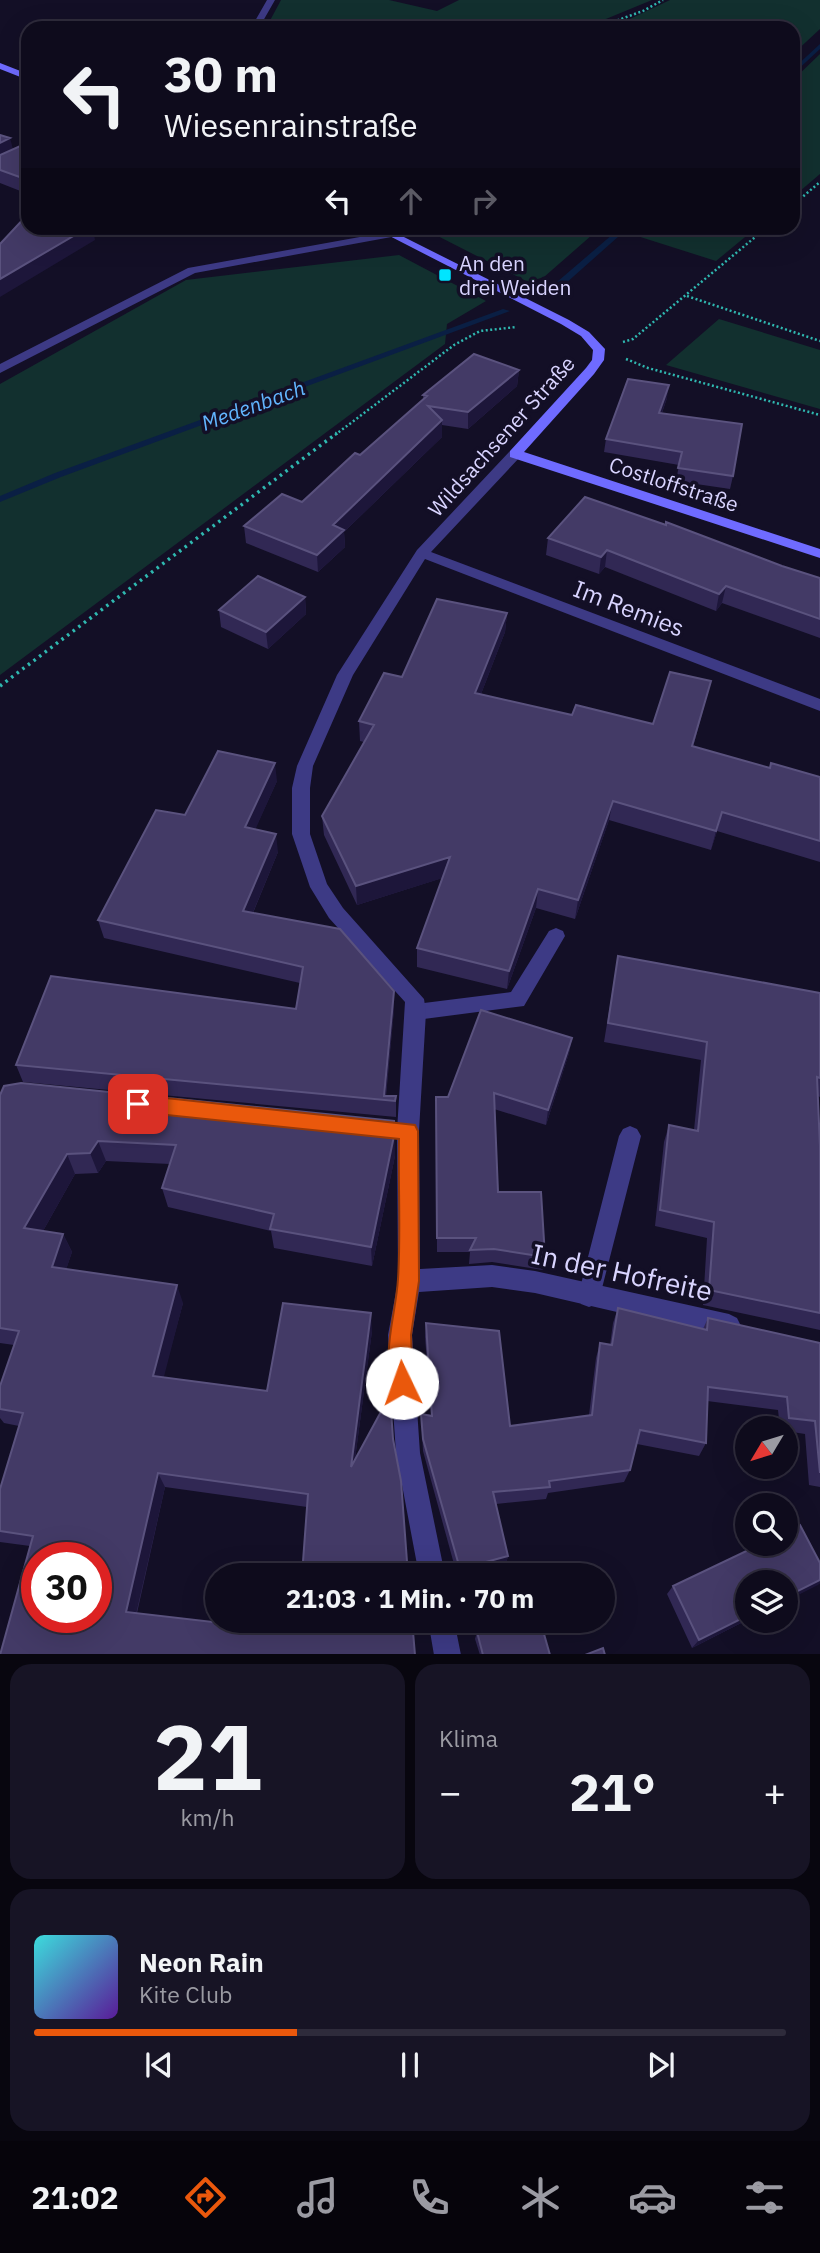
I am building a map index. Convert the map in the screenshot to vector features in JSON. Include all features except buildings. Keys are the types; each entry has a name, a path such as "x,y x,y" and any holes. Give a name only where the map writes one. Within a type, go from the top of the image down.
{"main road":[{"path":"0,66 21,74"},
{"name":"Wildsachsener Straße","path":"395,235 565,322 585,334 599,349 597,360 590,371 515,454"},
{"name":"Costloffstraße","path":"515,454 820,554"}],"street":[{"path":"259,21 271,0"},
{"path":"0,369 192,270 387,235"},
{"name":"Wildsachsener Straße","path":"416,1012 414,999 406,987 336,913 320,887 308,860 301,834 299,811 305,766 345,676 422,553 515,454"},
{"name":"Im Remies","path":"422,553 820,705"},
{"path":"430,1563 408,1453 400,1335 409,1281 408,1131 416,1012 517,1000 556,936"},
{"path":"381,1129 408,1131"},
{"path":"589,1296 630,1136"},
{"name":"In der Hofreite","path":"409,1281 492,1276 535,1282 751,1331"},
{"path":"444,1633 448,1654"}],"path":[{"path":"615,21 663,0"},
{"path":"800,199 820,182"},
{"path":"599,349 633,339 758,235"},
{"path":"687,296 820,341"},
{"path":"0,686 454,345 480,331 565,322"},
{"path":"599,349 648,368 820,415"}],"green space":[{"path":"281,0 389,0 437,11 459,0 652,0 601,21 270,21"},
{"path":"670,0 820,0 820,29 800,48 800,21 626,21"},
{"path":"820,54 820,174 800,191 800,73"},
{"path":"436,235 592,235 544,277 528,282"},
{"path":"634,235 748,235 716,261"},
{"path":"399,255 486,301 447,324 445,344 0,675 0,384 186,280"},
{"path":"719,319 820,350 820,409 666,365"}],"waterway":[{"name":"Medenbach","path":"800,65 820,46"},
{"name":"Medenbach","path":"553,290 616,235"},
{"name":"Medenbach","path":"0,499 58,475 506,311"}],"place":[{"name":"An den drei Weiden","path":"445,275"}],"route":[{"path":"138,1104 408,1131 409,1281 400,1335 402,1383"}]}
